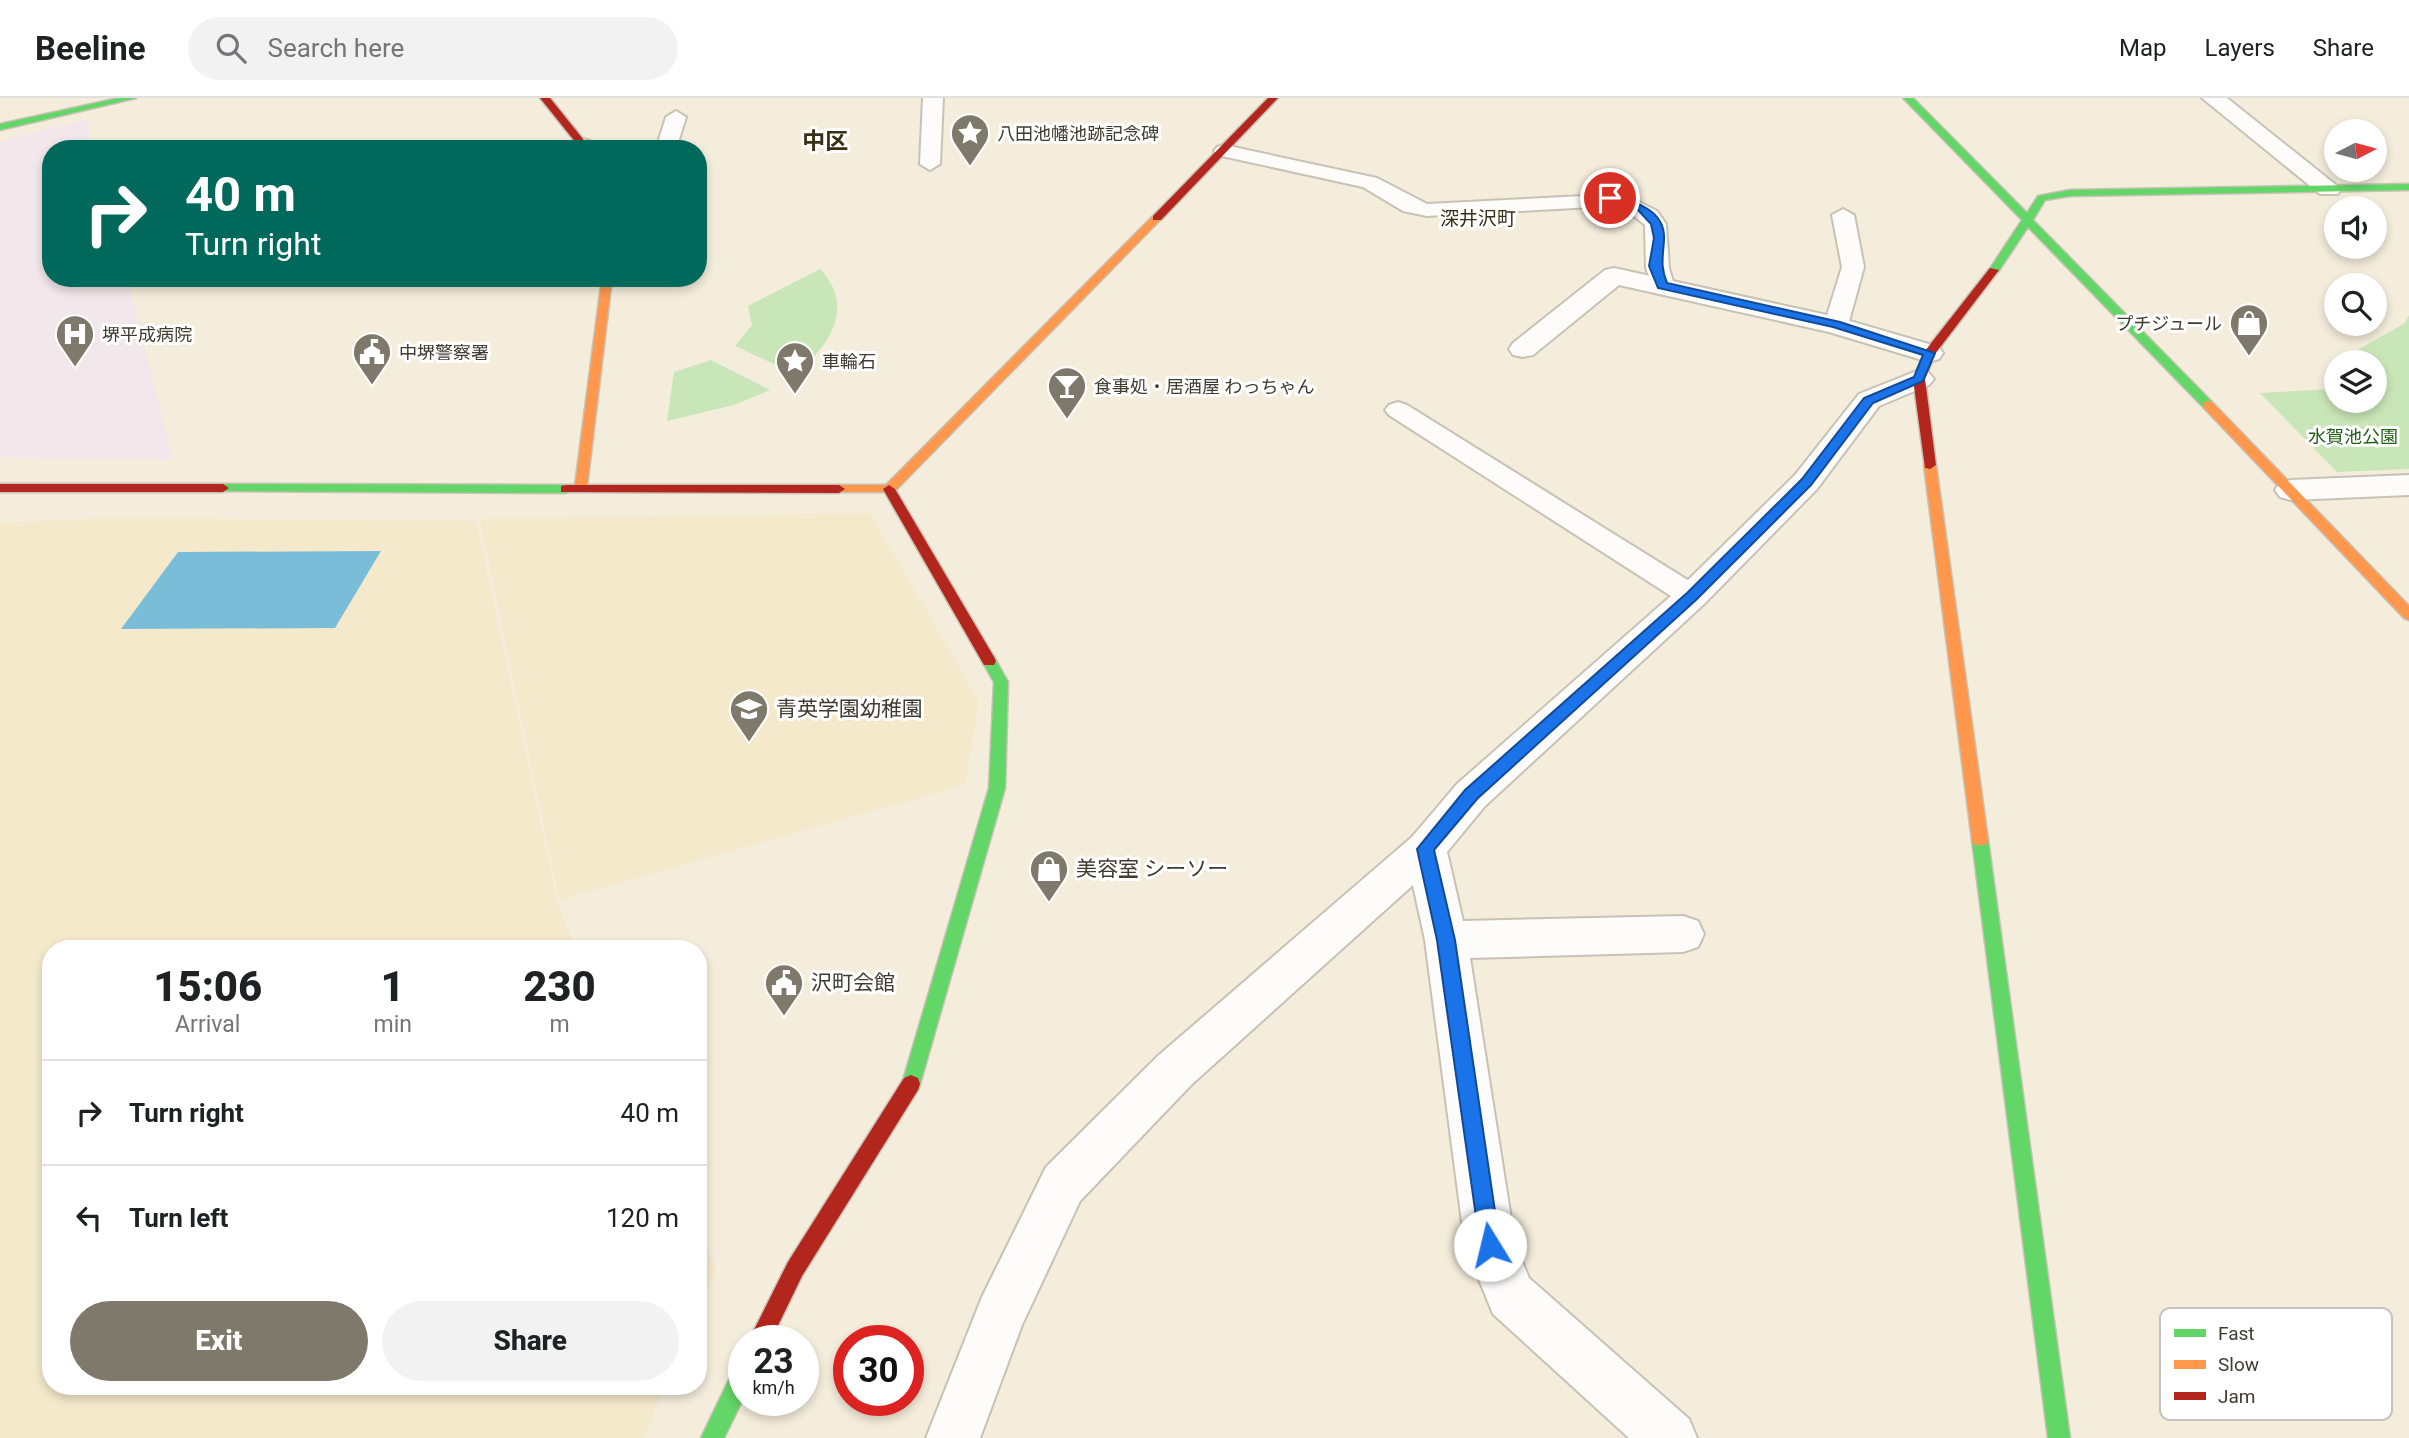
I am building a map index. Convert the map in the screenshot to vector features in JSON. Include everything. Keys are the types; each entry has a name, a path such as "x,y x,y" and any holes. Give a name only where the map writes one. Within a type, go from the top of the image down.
{"street":[{"path":"0,127 131,98"},
{"path":"545,98 574,140"},
{"path":"0,488 580,486 889,489 1224,151 1273,98"},
{"path":"1908,98 2291,489 2409,615"},
{"path":"2213,98 2329,189"},
{"path":"953,1438 1000,1315 1063,1184 1175,1070 1426,849 1471,795 1692,596 1806,482 1868,400 1924,366 2006,254 2042,198 2070,193 2409,187"},
{"path":"1523,349 1614,276 1836,325 1924,366"},
{"path":"580,486 606,287"},
{"path":"1924,366 2059,1438"},
{"path":"2291,489 2409,485"},
{"path":"767,1325 795,1269 909,1089 997,788 1001,682 889,489"},
{"path":"1426,849 1446,940 1490,1245 1511,1296 1671,1438"},
{"path":"1446,940 1683,934"},
{"path":"712,1438 728,1406"}],"lane":[{"path":"930,164 933,98"},
{"path":"669,140 676,117"},
{"path":"1224,151 1370,182 1411,206 1427,210 1615,199 1642,208 1656,223 1659,238 1655,266 1662,285"},
{"path":"1836,325 1853,267 1843,215"},
{"path":"1398,410 1692,596"}],"shaded area":[{"name":"堺平成病院","path":"87,120 92,140 42,140 42,287 129,287 173,460 0,458 0,141"},
{"name":"青英学園幼稚園","path":"870,513 979,702 965,785 559,900 480,519"},
{"path":"110,518 476,521 558,905 573,940 42,940 42,1395 661,1395 643,1438 0,1438 0,523"},
{"path":"707,1248 716,1269 707,1290"}],"green space":[{"path":"820,269 831,284 836,298 834,326 818,352 795,374 735,346 752,325 748,306"},
{"name":"水賀池公園","path":"2409,315 2409,469 2337,472 2260,393 2324,389 2324,413 2387,413 2387,350 2358,350 2387,336 2387,333 2405,323"},
{"path":"711,360 770,390 734,405 667,421 674,372"}],"water":[{"path":"381,551 335,628 121,629 178,552"}],"traffic: fast":[{"path":"0,127 131,98"},
{"path":"1908,98 2208,405"},
{"path":"1994,270 2042,198 2070,193 2409,187"},
{"path":"223,488 566,489"},
{"path":"911,1084 997,788 1001,682 989,661"},
{"path":"1980,840 2059,1438"},
{"path":"712,1438 728,1406"}],"traffic: slow":[{"path":"839,489 889,489 1157,218"},
{"path":"581,486 606,287"},
{"path":"2208,405 2409,615"},
{"path":"1930,465 1980,840"}],"traffic: jam":[{"path":"545,98 579,140"},
{"path":"1157,218 1273,98"},
{"path":"1930,465 1919,379 1929,353 1994,270"},
{"path":"0,488 223,488"},
{"path":"566,489 839,489"},
{"path":"889,489 989,661"},
{"path":"767,1325 795,1269 911,1084"}],"place":[{"name":"八田池幡池跡記念碑","path":"970,167"},
{"name":"プチジュール","path":"2249,357"},
{"name":"堺平成病院","path":"75,368"},
{"name":"中堺警察署","path":"372,386"},
{"name":"車輪石","path":"795,395"},
{"name":"食事処・居酒屋 わっちゃん","path":"1067,420"},
{"name":"青英学園幼稚園","path":"749,743"},
{"name":"美容室 シーソー","path":"1049,903"},
{"name":"沢町会館","path":"784,1017"}],"district":[{"name":"中区","path":"825,141"},
{"name":"深井沢町","path":"1478,218"}],"route":[{"path":"1490,1245 1446,940 1426,849 1471,795 1692,596 1806,482 1868,400 1919,379 1929,353 1836,325 1662,285 1655,266 1659,238 1656,223 1642,208 1610,198"}]}
